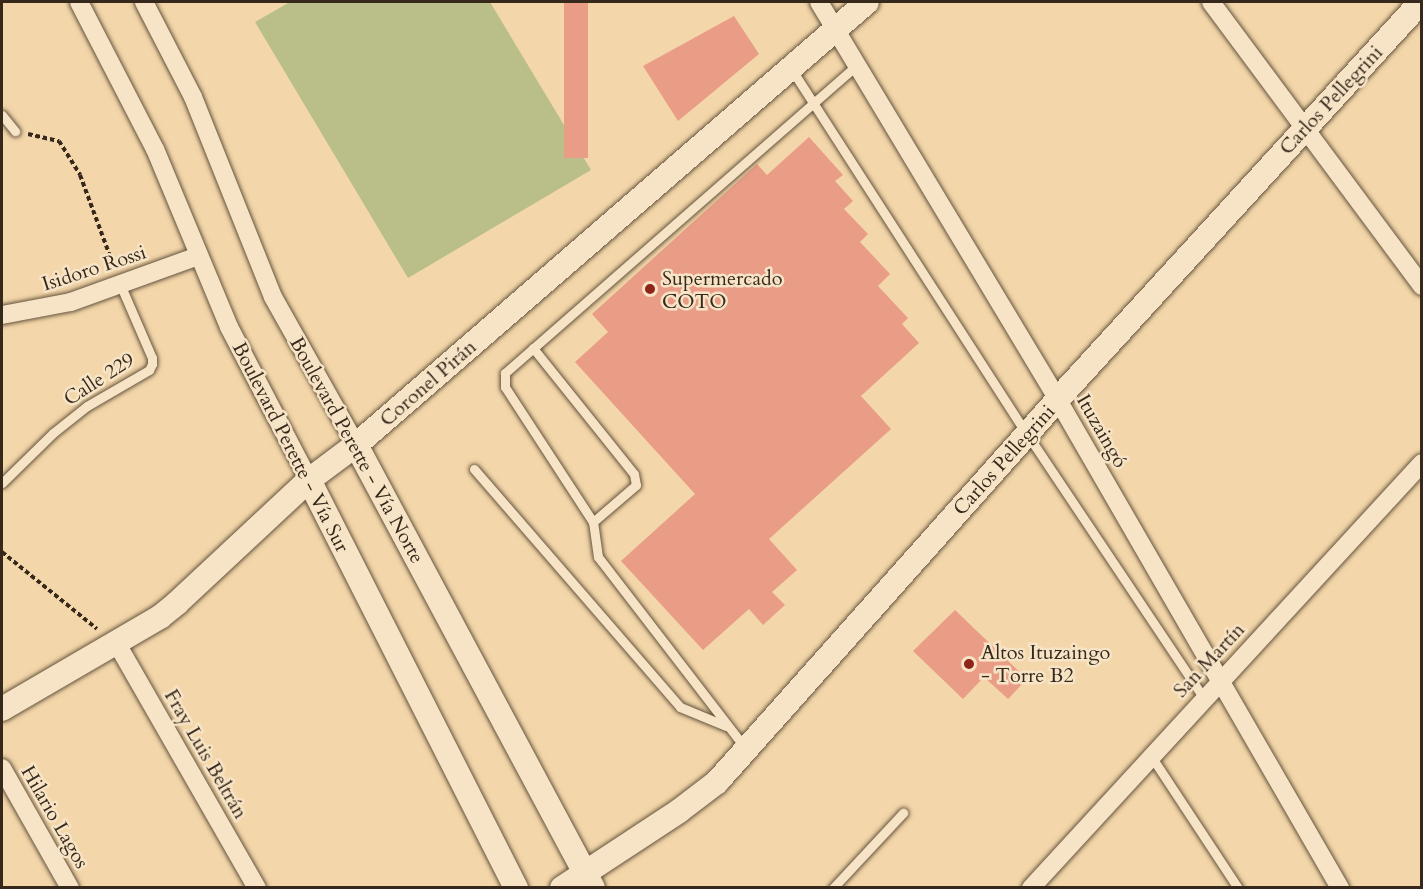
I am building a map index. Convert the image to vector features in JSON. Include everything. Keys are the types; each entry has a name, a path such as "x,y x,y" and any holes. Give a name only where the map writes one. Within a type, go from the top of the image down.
{"street":[{"name":"Boulevard Perette - Vía Sur","path":"79,2 136,107 229,327 516,888"},
{"name":"Boulevard Perette - Vía Norte","path":"144,2 193,97 273,297 356,445 589,880"},
{"name":"Ituzaingó","path":"819,2 1058,400 1340,888"},
{"name":"Coronel Pirán","path":"2,709 160,617 309,480 356,445 867,2"},
{"path":"1211,2 1422,286"},
{"name":"Carlos Pellegrini","path":"562,888 589,880 702,796 1304,128 1421,2"},
{"name":"Isidoro Rossi","path":"2,315 71,302 198,256"},
{"name":"San Martín","path":"1031,888 1422,463"},
{"name":"Fray Luis Beltrán","path":"116,642 257,888"},
{"name":"Hilario Lagos","path":"2,768 70,888"}],"lane":[{"path":"746,749 598,557 593,522 505,387 505,373 857,65"},
{"path":"791,68 1027,434 1204,698"},
{"path":"2,115 15,131"},
{"name":"Calle 229","path":"2,483 29,453 87,406 148,370 152,364 152,358 120,284"},
{"path":"533,348 634,474 636,485 593,522"},
{"path":"474,469 680,707 728,727"},
{"path":"1151,756 1238,888"},
{"path":"833,888 903,813"}],"path":[{"path":"15,131 59,141 80,175 120,284"},
{"path":"2,552 69,609 116,642"}],"green space":[{"path":"290,2 490,2 591,170 408,278 255,22"}],"building":[{"path":"564,2 588,2 588,158 564,158"},
{"path":"734,16 759,54 678,121 643,66"},
{"path":"809,137 843,175 835,181 853,201 844,209 868,234 860,242 890,274 878,286 908,318 902,324 919,343 861,396 891,429 769,539 797,570 772,592 785,605 763,625 749,609 703,650 621,561 695,494 575,362 608,332 592,314 757,164 767,175"},
{"name":"Altos Ituzaingo - Torre B2","path":"955,610 1027,679 1008,699 984,677 963,699 913,651"}],"place":[{"name":"Supermercado COTO","path":"650,289"},
{"name":"Altos Ituzaingo - Torre B2","path":"969,664"}]}
